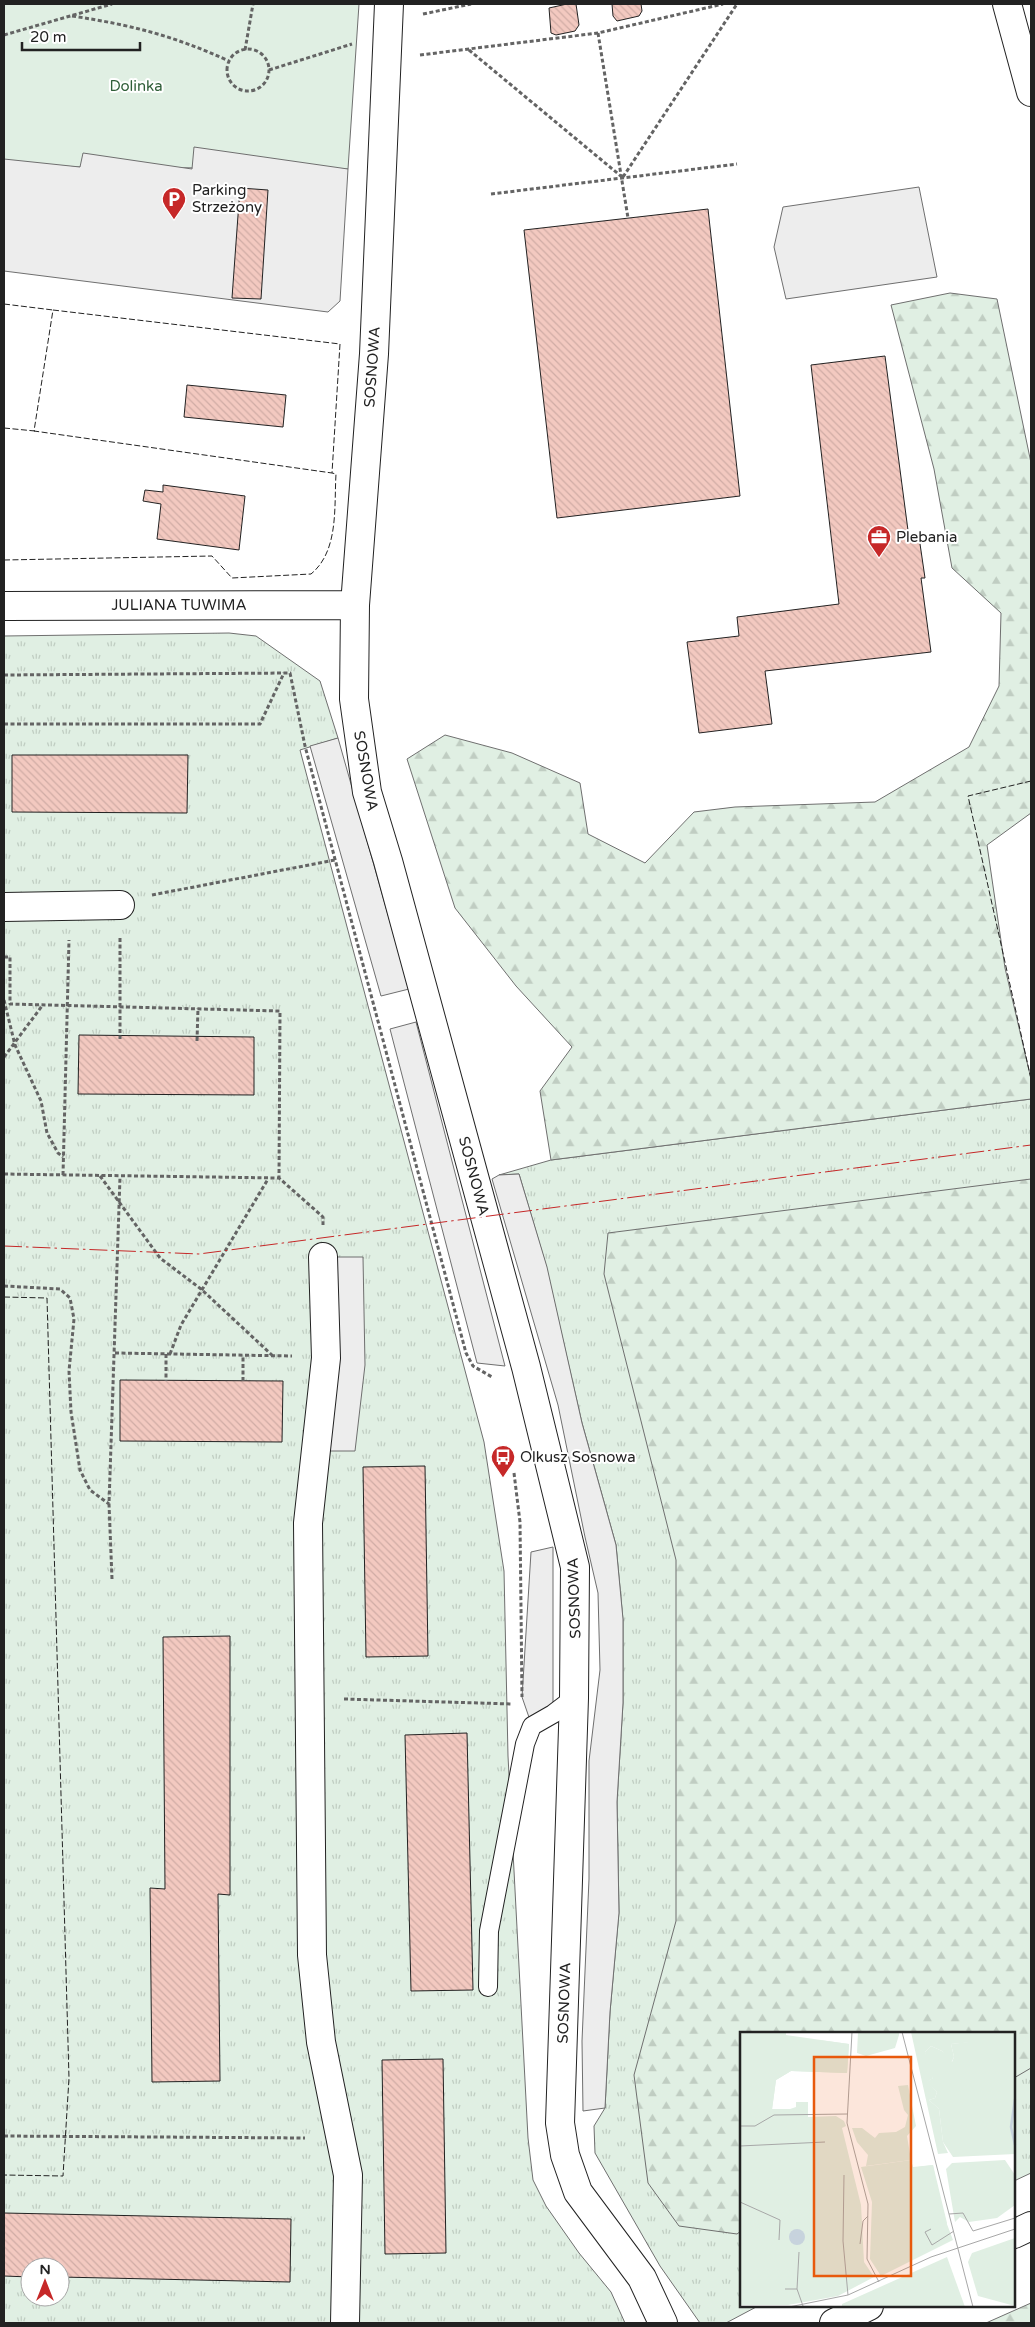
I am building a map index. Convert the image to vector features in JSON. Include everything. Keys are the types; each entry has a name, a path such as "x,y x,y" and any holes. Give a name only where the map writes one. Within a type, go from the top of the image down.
{"street":[{"name":"SOSNOWA","path":"389,4 374,354 355,605 354,699 367,792 391,870 518,1339 575,1567 574,1698 560,2123 565,2155 578,2192 642,2278 663,2323"},
{"path":"1007,4 1031,92"},
{"name":"JULIANA TUWIMA","path":"4,606 355,605"},
{"path":"4,907 120,905"},
{"path":"323,1257 326,1358 308,1523 312,1956 321,2042 348,2175 345,2323"},
{"path":"1015,2234 1031,2226"},
{"path":"834,2323 866,2307"}],"lane":[{"path":"488,1987 489,1931 524,1744 532,1726 553,1714 574,1698"}],"path":[{"path":"4,35 112,4"},
{"path":"245,50 253,4"},
{"path":"421,14 471,4"},
{"path":"420,55 598,33 723,4"},
{"path":"622,178 737,4"},
{"path":"72,16 171,36 229,61"},
{"path":"598,33 628,218"},
{"path":"269,70 337,48 388,40"},
{"path":"245,50 252,50 264,57 269,70 264,83 258,88 239,89 229,80 227,66 229,61 239,51 245,50"},
{"path":"469,50 622,178"},
{"path":"491,194 737,164"},
{"path":"4,724 260,724 284,673"},
{"path":"4,675 290,673 305,746 466,1353 473,1366 494,1378"},
{"path":"120,1039 120,905 142,897 335,860"},
{"path":"63,1175 69,939"},
{"path":"4,957 10,957 10,1004 280,1011 279,1178"},
{"path":"4,1000 15,1044 41,1101 48,1133 58,1153 63,1157"},
{"path":"4,1057 42,1005"},
{"path":"197,1041 198,1008"},
{"path":"4,1174 279,1178 323,1217 323,1257"},
{"path":"100,1176 160,1258 201,1289 273,1356"},
{"path":"112,1579 109,1504 116,1352 120,1177"},
{"path":"166,1380 168,1354 181,1324 268,1178"},
{"path":"4,1286 60,1289 70,1298 74,1319 69,1371 70,1404 80,1470 90,1490 109,1504"},
{"path":"116,1352 326,1358"},
{"path":"243,1355 243,1380"},
{"path":"513,1463 520,1522 522,1697"},
{"path":"373,1701 514,1704"},
{"path":"4,2136 311,2138"}],"green space":[{"name":"Dolinka","path":"4,4 359,4 348,169 80,167 4,163"},
{"path":"950,293 997,299 1031,463 1031,813 987,845 1005,968 1031,1079 1031,1099 551,1160 540,1091 572,1047 516,986 455,908 407,759 445,735 512,753 580,783 588,834 645,863 694,812 735,807 875,802 969,747 999,686 1001,613 952,568 934,469 891,305"},
{"path":"229,633 256,636 320,681 338,738 300,750 484,1442 504,1571 508,1756 528,2138 533,2180 546,2206 579,2253 611,2292 625,2323 4,2323 4,636"},
{"path":"1031,1099 1031,2173 1015,2181 1015,2032 740,2032 740,2307 756,2307 726,2323 700,2323 660,2266 595,2153 594,2126 605,2108 610,2012 619,1912 617,1802 623,1703 623,1620 616,1545 582,1423 545,1262 519,1174 499,1175 551,1160"},
{"path":"1031,1179 1031,2068 1015,2077 1015,2032 740,2032 740,2232 737,2234 679,2226 648,2183 634,2075 676,1921 676,1560 604,1274 608,1233"},
{"path":"1031,2303 1031,2323 986,2323"}],"shaded area":[{"name":"Parking Strzeżony","path":"194,147 348,169 340,301 328,312 4,271 4,159 80,167 83,153 192,169"},
{"path":"919,187 937,277 786,299 774,247 783,207"},
{"path":"338,738 409,989 381,996 310,746"},
{"path":"416,1022 505,1366 477,1363 390,1029"},
{"path":"519,1174 547,1267 582,1423 616,1545 623,1619 623,1703 617,1802 619,1913 610,2012 605,2108 583,2111 582,2041 589,1879 589,1761 600,1670 598,1593 558,1405 492,1179 499,1175"},
{"path":"336,1257 363,1257 365,1365 355,1451 326,1451"},
{"path":"553,1547 553,1714 532,1726 522,1697 531,1552"}],"building":[{"path":"576,4 579,25 575,31 556,35 551,33 549,8"},
{"path":"612,4 641,4 642,11 639,16 617,21 613,16"},
{"path":"240,188 268,190 261,299 232,298"},
{"path":"708,209 740,496 557,518 524,230"},
{"name":"Plebania","path":"885,356 909,538 919,537 925,578 921,578 931,652 765,671 772,724 699,733 687,642 739,636 737,617 839,604 811,365"},
{"path":"187,385 286,395 283,427 184,417"},
{"path":"163,485 245,496 239,550 157,539 161,504 143,501 145,490 163,492"},
{"path":"12,755 188,755 187,813 12,812"},
{"path":"79,1035 254,1037 254,1095 78,1094"},
{"path":"120,1380 283,1381 282,1442 120,1441"},
{"path":"425,1466 428,1656 366,1657 363,1467"},
{"path":"230,1636 230,1895 218,1894 220,2081 152,2082 150,1888 165,1889 163,1637"},
{"path":"467,1733 473,1990 411,1991 405,1735"},
{"path":"443,2059 446,2253 385,2254 382,2060"},
{"path":"4,2213 291,2219 290,2282 70,2277 70,2257 20,2257 20,2277 4,2276"}],"fence":[{"path":"4,304 53,310"},
{"path":"53,310 340,344 332,473 34,431 53,310"},
{"path":"4,428 35,431"},
{"path":"4,560 212,556 232,578 311,574 320,564 331,541 335,514 336,474 332,473"},
{"path":"1031,781 968,796 1031,1079"},
{"path":"4,1297 47,1298 69,2078 63,2176 4,2175"}],"power":[{"path":"4,1246 199,1254 1031,1145"}],"place":[{"name":"Parking Strzeżony","path":"174,220"},
{"name":"Plebania","path":"879,558"},
{"name":"Olkusz Sosnowa","path":"503,1478"}]}
